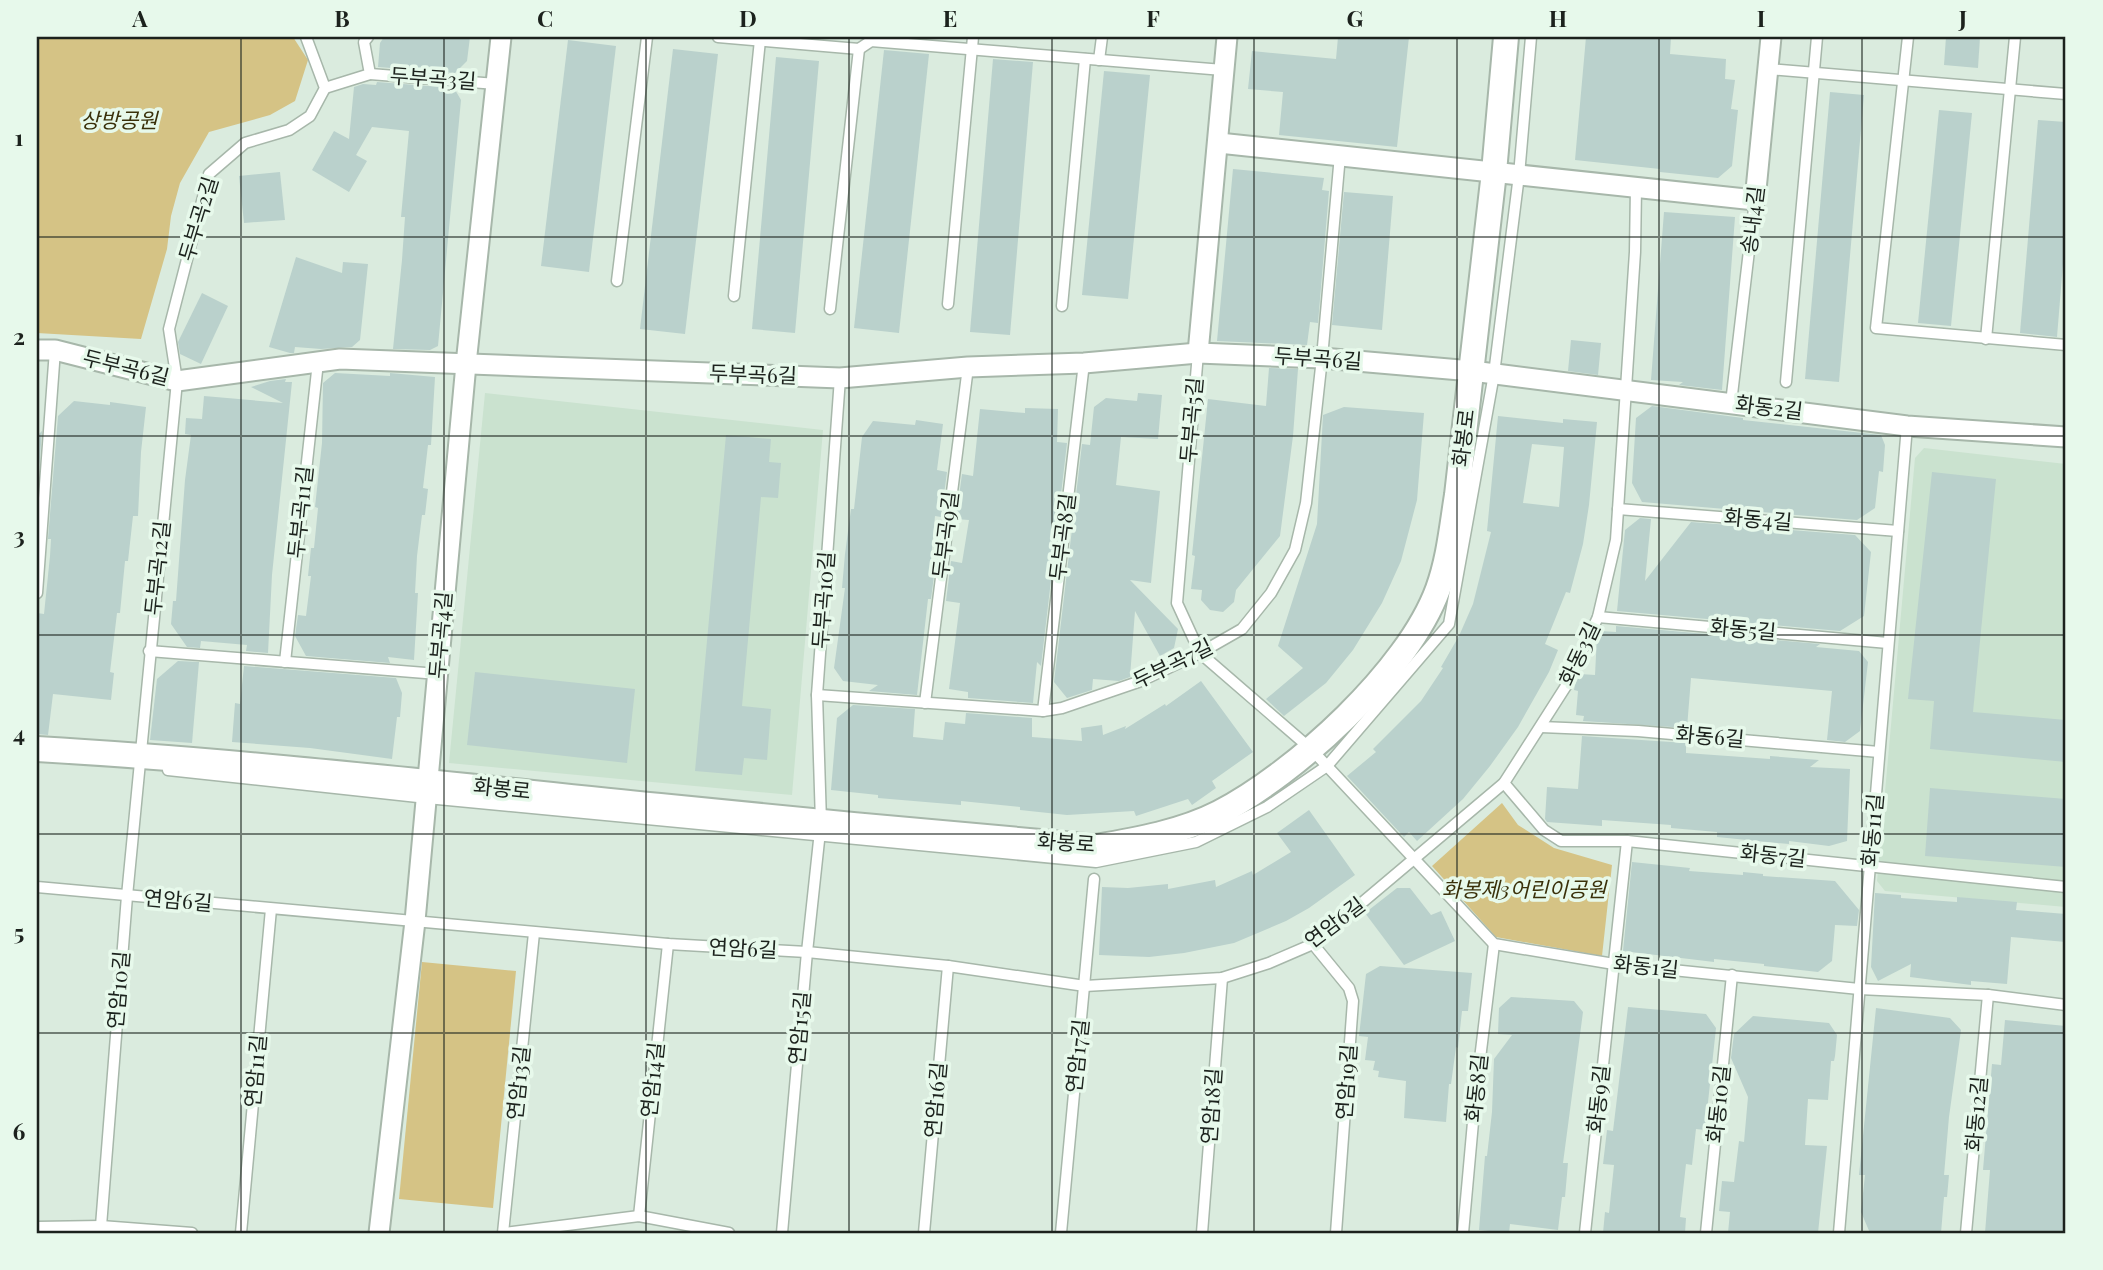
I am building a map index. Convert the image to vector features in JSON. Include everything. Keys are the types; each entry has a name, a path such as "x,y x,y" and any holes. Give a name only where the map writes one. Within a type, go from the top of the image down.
{"street":[{"name":"두부곡4길","path":"379,1233 415,920 466,364 501,37"},
{"name":"두부곡5길","path":"1198,353 1227,37"},
{"name":"화봉로","path":"37,748 140,761 820,830 1096,848 1192,824 1219,813 1275,779 1319,757 1354,708 1393,667 1419,628 1438,589 1483,372 1494,172 1506,37"},
{"name":"송내4길","path":"1755,200 1771,37"},
{"path":"1219,143 1755,200"},
{"name":"두부곡6길","path":"46,350 177,381 340,359 840,378 1198,353 1322,358 1483,372"},
{"name":"화동2길","path":"1483,372 1907,426 2066,437"}],"lane":[{"path":"306,37 324,88"},
{"path":"617,281 647,37"},
{"path":"718,37 859,49"},
{"path":"948,304 973,37"},
{"path":"1099,60 1101,37"},
{"path":"1483,372 1519,175 1531,37"},
{"path":"1786,382 1817,37"},
{"path":"1908,37 1876,328 2066,345"},
{"path":"1986,339 2015,37"},
{"name":"두부곡3길","path":"365,38 370,74"},
{"path":"830,309 859,49 871,39 1223,70"},
{"path":"734,296 760,40"},
{"path":"1062,306 1085,59"},
{"path":"1769,69 2066,94"},
{"name":"두부곡3길","path":"324,88 370,74 496,84"},
{"name":"두부곡2길","path":"177,381 169,329 209,174 245,143 289,130 310,116 324,88"},
{"name":"두부곡7길","path":"817,695 1043,711 1110,693 1200,653 1242,629 1271,593 1296,550 1306,503 1340,155"},
{"name":"화동3길","path":"1413,860 1504,783 1566,686 1598,617 1616,540 1635,252 1636,187"},
{"name":"송내4길","path":"1731,403 1755,200"},
{"path":"37,593 46,350"},
{"name":"두부곡5길","path":"1198,353 1177,603 1200,653 1319,757"},
{"name":"두부곡11길","path":"285,662 318,362"},
{"name":"두부곡8길","path":"1043,711 1084,363"},
{"name":"두부곡9길","path":"925,703 968,367"},
{"name":"두부곡10길","path":"820,830 817,695 840,378"},
{"name":"두부곡12길","path":"140,761 177,381"},
{"name":"화동11길","path":"1839,1233 1907,426"},
{"name":"화동4길","path":"1618,509 1898,531"},
{"name":"화동5길","path":"1598,617 1888,643"},
{"path":"149,651 438,674"},
{"name":"화동6길","path":"1541,727 1638,731 1879,752"},
{"path":"820,830 1096,862 1196,842 1267,807 1319,757 1494,944"},
{"name":"연암10길","path":"101,1226 140,761"},
{"name":"화동7길","path":"1504,783 1544,830 1561,841 1627,841 2066,887"},
{"name":"연암15길","path":"782,1233 820,830"},
{"name":"화동9길","path":"1585,1233 1627,841"},
{"name":"연암6길","path":"37,887 534,933 807,952 948,966 1085,986 1222,978 1269,963 1313,944 1413,860"},
{"name":"연암17길","path":"1061,1233 1094,879"},
{"name":"연암11길","path":"241,1233 271,909"},
{"name":"연암13길","path":"503,1233 534,933"},
{"name":"연암14길","path":"639,1216 668,944"},
{"name":"연암19길","path":"1313,944 1349,988 1353,1001 1336,1233"},
{"name":"화동1길","path":"1494,944 1614,964 1859,989 1987,995 2066,1005"},
{"name":"화동8길","path":"1463,1233 1475,1100 1494,944"},
{"name":"연암16길","path":"923,1233 948,966"},
{"name":"화동10길","path":"1706,1233 1732,975"},
{"name":"연암18길","path":"1202,1233 1222,978"},
{"name":"화동12길","path":"1966,1233 1987,995"},
{"path":"503,1233 639,1216 729,1233"},
{"path":"37,1227 101,1226 192,1233"}],"shaded area":[{"path":"485,393 823,430 792,795 449,763"},
{"path":"1924,448 2066,464 2066,907 1885,891 1877,881 1915,458"}],"green space":[{"name":"상방공원","path":"37,37 293,37 308,60 295,101 270,115 209,132 180,183 171,216 167,249 141,339 37,333"},
{"name":"화봉제3어린이공원","path":"1502,803 1518,825 1554,848 1612,865 1602,956 1496,937 1432,866"},
{"path":"422,962 516,971 493,1208 399,1199"}],"building":[{"path":"384,37 470,37 467,61 455,73 378,67 380,43"},
{"path":"1338,37 1409,37 1397,147 1279,135 1283,92 1248,89 1252,51 1336,59"},
{"path":"1586,37 1671,37 1670,54 1726,59 1725,79 1735,80 1731,109 1738,110 1732,166 1718,178 1575,160"},
{"path":"1946,37 1980,37 1978,68 1944,65"},
{"path":"568,40 616,46 589,272 541,266"},
{"path":"673,49 718,54 685,334 640,329"},
{"path":"884,50 929,54 899,333 854,328"},
{"path":"776,57 819,61 795,333 752,329"},
{"path":"993,59 1033,62 1010,335 970,332"},
{"path":"1104,71 1150,75 1128,299 1082,295"},
{"path":"377,82 454,88 461,100 438,346 430,350 393,349 402,260 405,217 401,217 409,131 372,127 356,155 367,161 349,192 312,170 334,131 349,139 354,87 363,84 376,85"},
{"path":"1830,92 1864,95 1839,382 1805,379"},
{"path":"1939,110 1972,113 1951,326 1918,323"},
{"path":"2038,120 2066,122 2066,227 2057,337 2020,333"},
{"path":"1233,169 1324,178 1322,190 1329,191 1318,323 1310,322 1307,345 1217,341"},
{"path":"280,172 285,220 244,223 239,176"},
{"path":"1344,192 1393,196 1382,330 1332,325"},
{"path":"1664,212 1735,217 1722,390 1679,385 1683,382 1651,380"},
{"path":"296,257 342,273 343,262 368,264 360,340 352,347 295,347 294,353 290,353 269,347"},
{"path":"202,293 228,306 201,364 180,354 178,342"},
{"path":"1571,340 1601,343 1598,375 1568,371"},
{"path":"1269,368 1298,369 1293,436 1280,536 1236,590 1234,602 1223,612 1210,610 1201,600 1202,590 1191,589 1208,399 1266,406"},
{"path":"335,373 390,376 390,373 435,377 431,445 428,445 423,488 428,489 417,556 414,660 388,657 390,663 306,656 295,636 298,615 306,616 311,576 308,576 318,508 315,507 322,443 323,383"},
{"path":"286,379 285,382 292,382 272,575 268,653 246,651 247,645 201,641 200,648 187,647 171,624 173,601 176,601 191,435 185,434 186,418 202,419 204,396 283,403 251,387"},
{"path":"1138,393 1162,395 1158,439 1121,437 1116,485 1160,491 1151,583 1130,580 1178,629 1174,648 1160,656 1135,611 1130,677 1119,681 1093,679 1092,690 1067,698 1054,682 1082,444 1090,445 1094,407 1106,398 1137,401"},
{"path":"74,401 146,407 138,516 133,516 120,613 117,613 110,672 114,673 111,700 53,694 48,735 37,734 37,613 44,614 58,416"},
{"path":"1652,406 1743,420 1881,435 1885,445 1883,472 1879,471 1875,508 1857,520 1642,502 1632,483 1636,418"},
{"path":"1344,407 1424,413 1417,500 1401,561 1382,603 1353,650 1326,683 1284,716 1266,699 1303,668 1278,646 1317,524 1323,415"},
{"path":"1025,408 1058,409 1057,442 1067,443 1041,666 1037,662 1033,703 968,698 968,692 949,689 960,603 946,601 951,561 962,563 969,520 956,519 962,474 973,476 980,409 1025,413"},
{"path":"1498,416 1563,423 1563,419 1597,422 1583,544 1570,593 1566,592 1545,644 1558,650 1549,672 1518,727 1490,766 1463,799 1417,841 1409,832 1404,837 1347,776 1376,752 1373,749 1421,701 1443,668 1441,667 1473,604 1491,532 1487,531","holes":["1532,444 1564,447 1559,507 1523,503"]},
{"path":"916,420 943,424 937,470 947,472 941,517 935,516 931,559 936,560 931,599 928,599 917,695 869,691 878,685 843,681 834,668 845,588 842,588 845,554 851,509 854,509 862,437 873,421 915,425"},
{"path":"42,431 37,496 37,436"},
{"path":"726,435 771,439 769,462 781,463 778,498 761,497 742,706 771,709 767,760 744,758 742,775 695,771"},
{"path":"1932,472 1996,479 1973,712 2066,720 2066,762 1930,749 1934,701 1908,699"},
{"path":"1640,518 1651,519 1645,581 1691,522 1855,535 1871,552 1864,616 1840,631 1617,611 1625,530"},
{"path":"1616,626 1820,644 1816,647 1859,651 1868,662 1860,731 1845,742 1827,740 1832,691 1691,678 1687,728 1583,721 1584,716 1576,715 1578,691 1574,690 1575,685 1580,674 1595,675 1597,636 1600,631 1616,632"},
{"path":"178,661 199,662 192,743 150,740 157,679"},
{"path":"244,666 396,678 402,693 392,759 310,748 232,742 235,703 240,704"},
{"path":"475,672 635,689 627,763 467,745"},
{"path":"1201,681 1253,752 1212,781 1216,788 1192,805 1188,799 1136,816 1134,811 1067,815 961,801 961,805 878,798 878,795 831,790 837,718 853,705 915,709 913,737 943,740 945,722 965,724 966,713 1032,718 1032,737 1082,741 1081,728 1102,725 1103,735 1126,726 1125,729 1165,704 1166,706"},
{"path":"1582,736 1686,743 1686,753 1819,760 1810,767 1850,769 1847,841 1829,846 1789,841 1789,844 1717,837 1717,832 1671,828 1671,825 1602,820 1602,826 1547,822 1547,787 1578,789"},
{"path":"1930,788 2066,799 2066,867 1925,856"},
{"path":"1309,810 1355,875 1309,908 1234,943 1149,957 1099,955 1102,887 1128,888 1168,884 1168,889 1215,880 1216,887 1252,871 1253,875 1291,852 1277,833"},
{"path":"1632,862 1690,868 1689,871 1743,875 1743,872 1835,881 1859,910 1857,926 1835,925 1832,961 1818,972 1764,964 1714,959 1714,962 1623,951"},
{"path":"1397,888 1410,888 1431,915 1441,911 1455,941 1404,965 1365,913"},
{"path":"1875,893 1901,895 1901,898 1957,902 1957,897 2017,902 2016,910 2066,914 2066,942 2011,937 2007,984 1971,981 1971,985 1910,977 1911,964 1878,981 1871,967"},
{"path":"1380,966 1472,973 1468,1011 1462,1011 1458,1048 1456,1047 1449,1084 1446,1122 1404,1118 1406,1081 1378,1077 1379,1071 1373,1070 1375,1061 1365,1060 1368,1037 1359,1036 1366,974"},
{"path":"1511,997 1574,1001 1583,1012 1563,1163 1568,1163 1565,1197 1562,1197 1558,1230 1510,1224 1509,1233 1479,1230 1485,1156 1492,1112 1494,1059 1512,1035 1498,1034 1499,1008"},
{"path":"1628,1007 1706,1014 1716,1028 1705,1130 1696,1129 1692,1165 1686,1164 1680,1217 1686,1218 1685,1233 1603,1233 1605,1212 1609,1213 1614,1165 1603,1164 1607,1130 1613,1131"},
{"path":"1876,1008 1950,1018 1961,1030 1949,1117 1944,1175 1949,1175 1941,1233 1870,1233 1861,1212 1865,1175 1859,1175"},
{"path":"1753,1016 1829,1023 1837,1035 1834,1061 1831,1061 1828,1100 1808,1099 1805,1145 1827,1146 1818,1233 1728,1233 1730,1212 1719,1211 1722,1181 1734,1182 1739,1141 1744,1142 1748,1097 1731,1058 1734,1034"},
{"path":"2005,1020 2066,1026 2066,1233 1985,1233 1990,1170 1983,1170 1992,1064 2001,1065"}]}
